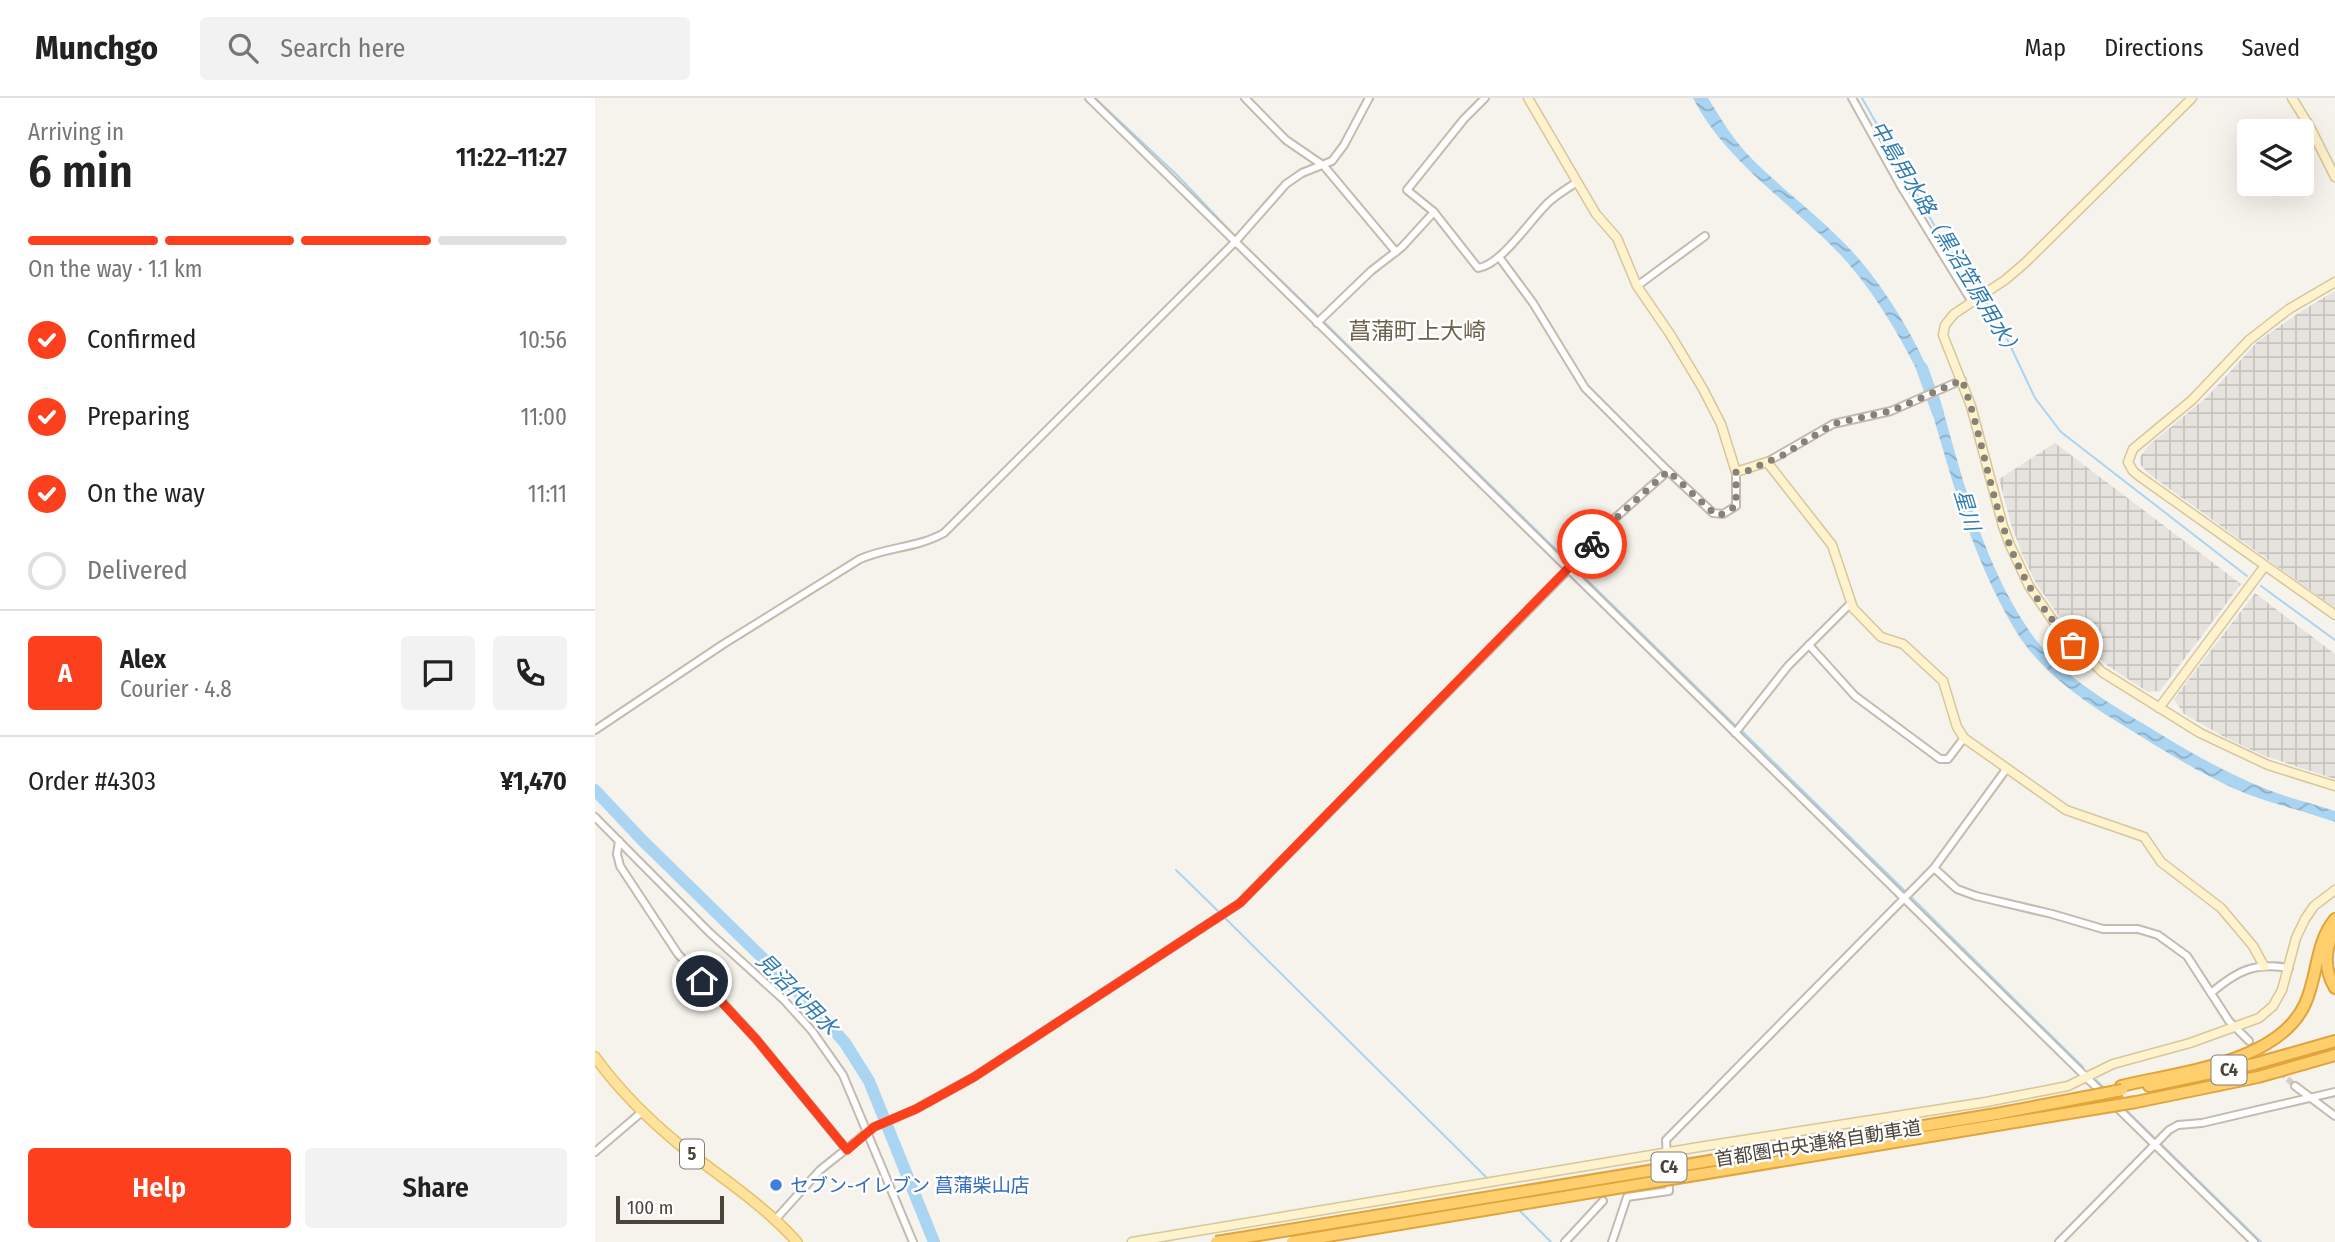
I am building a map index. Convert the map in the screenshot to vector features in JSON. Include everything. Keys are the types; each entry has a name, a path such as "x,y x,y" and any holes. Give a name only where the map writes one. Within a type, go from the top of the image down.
{"highway":[{"path":"2122,1088 2232,1059 2261,1048 2284,1033 2306,1002 2322,939 2335,919"},
{"path":"2335,931 2328,944 2327,958 2329,976 2335,988"},
{"name":"首都圏中央連絡自動車道","path":"1216,1242 2028,1108 2122,1088 2217,1073 2335,1041"},
{"name":"首都圏中央連絡自動車道","path":"1292,1242 2136,1102 2257,1077 2335,1055"},
{"path":"2317,1060 2335,1061"}],"main road":[{"name":"5","path":"595,1057 643,1111 679,1144 775,1220 797,1242"}],"street":[{"path":"1089,98 2253,1242"},
{"path":"1245,98 1286,140 1324,166 1396,252"},
{"path":"595,730 722,645 860,559 873,553 927,542 944,533 1235,242 1293,178 1332,161 1344,145 1369,98"},
{"path":"1485,98 1464,119 1407,190 1434,212 1478,268 1485,267 1499,257 1551,201 1577,182"},
{"path":"1499,257 1533,303 1585,388 1705,507 1719,515 1736,506 1736,472 1714,409 1670,334 1637,286 1616,238 1597,214 1528,98"},
{"path":"1852,98 1902,188 1975,300"},
{"path":"2192,98 2025,263 1954,314 1943,335 1962,380 1977,427 2003,526 2029,586 2056,625 2088,659 2117,682 2200,733 2245,756 2335,786"},
{"path":"2292,98 2335,177"},
{"path":"1317,323 1396,252 1434,212"},
{"path":"1637,286 1705,236"},
{"path":"2335,282 2261,329 2192,400 2133,449 2128,457 2129,467 2133,471 2335,615"},
{"path":"1736,472 1767,462 1833,424 1882,414 1962,380"},
{"path":"1767,462 1832,545 1851,603 1881,637 1903,644 1940,677 1947,689 1957,727 1964,738 2066,810 2144,837 2161,862 2221,908 2253,946 2264,966"},
{"path":"775,1220 820,1170 871,1129 916,1109 974,1077 1240,903 1615,519 1668,471"},
{"path":"2159,708 2264,566"},
{"path":"1735,733 1788,666 1851,603"},
{"path":"1809,645 1855,696 1940,759 1948,759 1964,738"},
{"path":"1612,1242 1627,1197 1669,1191 1666,1139 1934,868 2007,768"},
{"path":"595,817 710,933 784,1000 812,1031 843,1075 871,1129 913,1242"},
{"path":"619,841 617,854 620,866 678,954 756,1039 847,1150"},
{"path":"1934,868 1957,889 1976,896 2103,929 2152,932 2183,952 2235,1028 2249,1041"},
{"path":"1132,1242 2059,1089 2113,1063 2174,1048 2259,1018 2273,1006 2282,990 2296,938 2305,919 2314,906 2335,890"},
{"path":"2211,993 2232,975 2264,966 2289,968"},
{"path":"2295,1086 2335,1116"},
{"path":"2059,1242 2169,1130 2178,1125 2202,1123 2335,1092"},
{"path":"595,1152 643,1111"},
{"path":"1565,1242 1603,1201"}],"shaded area":[{"path":"2335,291 2335,608 2149,474 2140,464 2140,457 2148,446 2207,397 2257,342"},
{"path":"2055,443 2241,584 2160,691 2148,692 2108,666 2075,635 2036,583 2022,554 1999,479"},
{"path":"2255,593 2335,654 2335,779 2265,756 2230,740 2184,714 2174,699"}],"water":[{"path":"1693,98 1708,98 1745,152 1858,258 1900,316 1933,381 1924,385 1890,321 1847,262 1744,165 1708,122"},
{"path":"1939,396 1965,486 1997,574 2028,629 2052,658 2095,693 2186,750 2264,788 2335,811 2335,822 2247,794 2199,771 2073,692 2029,650 1988,578 1965,520 1929,401"}],"waterway":[{"path":"1095,98 1177,175 1233,234"},
{"name":"中島用水路（黒沼笠原用水）","path":"1862,98 1941,237 1979,291"},
{"path":"1241,242 1318,316"},
{"name":"中島用水路（黒沼笠原用水）","path":"1984,299 2000,324 2035,398 2061,432 2247,576"},
{"path":"1325,323 1737,727"},
{"name":"星川","path":"1922,368 1938,413"},
{"name":"中島用水路（黒沼笠原用水）","path":"2261,586 2335,640"},
{"path":"1741,730 1907,893"},
{"name":"見沼代用水","path":"595,790 642,840 822,1016 845,1043 869,1081 934,1242"},
{"path":"1176,870 1220,913"},
{"path":"1911,897 2083,1067"},
{"path":"1224,917 1488,1179"},
{"path":"2096,1080 2105,1089"},
{"path":"2124,1108 2261,1242"},
{"path":"1517,1208 1551,1242"}],"tunnel":[{"path":"2249,1041 2295,1086"}],"way so far":[{"path":"1592,544 1668,471 1705,507 1716,515 1723,514 1736,506 1736,472 1747,471 1783,455 1833,424 1891,411 1962,380 2003,526 2019,565 2043,607 2073,645"}],"place":[{"name":"セブン-イレブン 菖蒲柴山店","path":"776,1185"}],"district":[{"name":"菖蒲町上大崎","path":"1417,331"}],"route":[{"path":"702,981 756,1039 847,1150 874,1127 916,1109 974,1077 1240,903 1592,544"}]}
